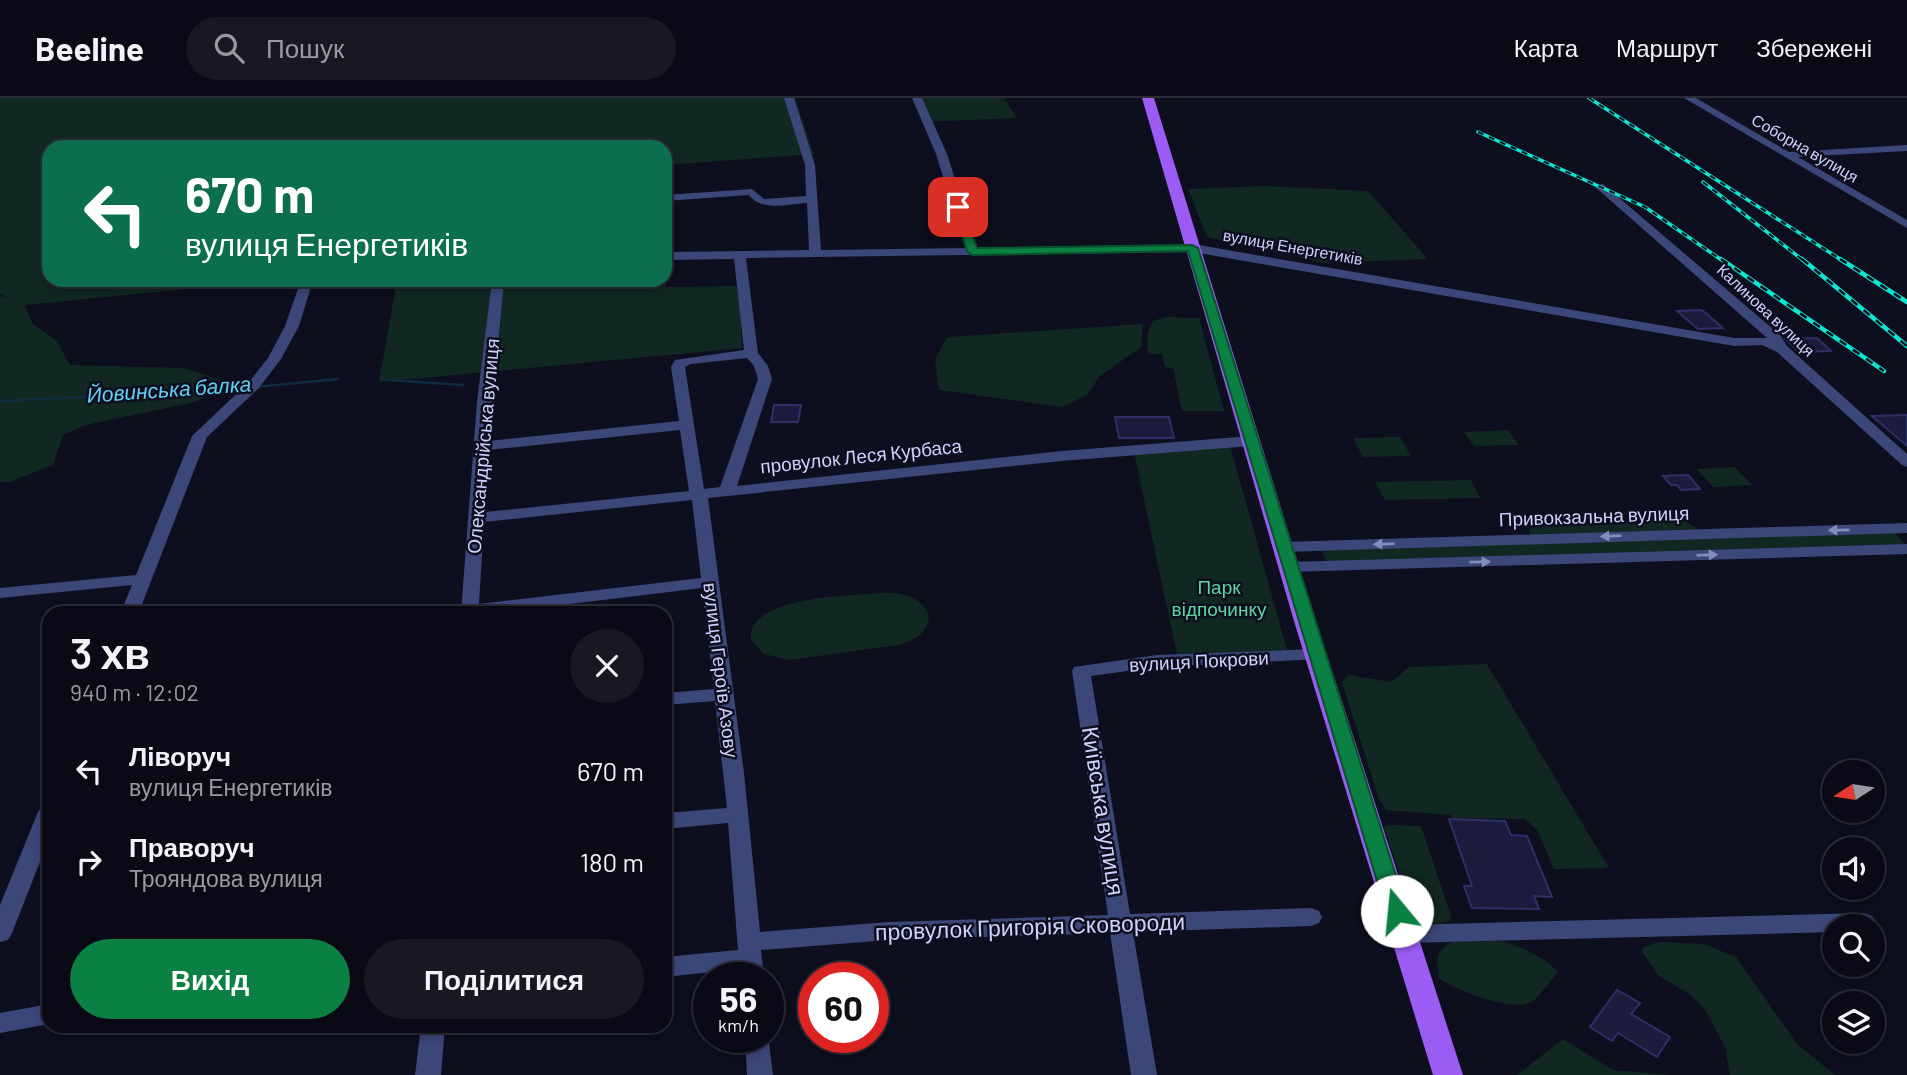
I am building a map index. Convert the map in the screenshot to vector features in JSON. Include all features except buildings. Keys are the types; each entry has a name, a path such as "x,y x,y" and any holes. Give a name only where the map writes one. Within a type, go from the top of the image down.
{"main road":[{"path":"1148,98 1286,557 1448,1075"}],"street":[{"path":"789,98 810,165 815,254"},
{"path":"917,98 932,126 947,166 972,251"},
{"name":"Соборна вулиця","path":"1689,98 1907,225"},
{"path":"1786,156 1907,148"},
{"name":"Калинова вулиця","path":"1599,186 1775,338 1782,349 1907,462"},
{"path":"672,197 745,192 755,194 758,201 763,202 814,199"},
{"name":"вулиця Енергетиків","path":"672,256 1192,248 1734,342 1764,341 1782,349"},
{"path":"727,491 765,379 761,366 751,354 740,255"},
{"path":"133,606 200,436 218,415 238,402 252,388 271,363 293,324 305,287"},
{"name":"Олександрійська вулиця","path":"470,606 497,287"},
{"name":"вулиця Героїв Азову","path":"750,959 725,694 699,494 678,367 680,363 751,354"},
{"path":"482,446 687,425"},
{"name":"провулок Леся Курбаса","path":"476,517 1074,455 1251,441"},
{"name":"Привокзальна вулиця","path":"1286,557 1907,528"},
{"path":"1286,557 1907,549"},
{"path":"0,593 144,579"},
{"path":"518,606 710,582"},
{"name":"вулиця Покрови","path":"1081,671 1157,661 1317,655"},
{"name":"Київська вулиця","path":"1081,671 1144,1075"},
{"path":"672,698 725,694"},
{"path":"672,820 736,815"},
{"path":"0,933 42,829"},
{"name":"провулок Григорія Сковороди","path":"672,966 750,959 889,931 1311,916"},
{"path":"1404,934 1822,923"},
{"path":"0,1023 42,1015"},
{"path":"428,1075 432,1033"},
{"path":"758,1053 760,1075"}],"green space":[{"path":"0,98 795,98 814,154 672,164 672,140 42,140 42,287 206,287 25,305 32,323 57,341 70,365 183,368 231,383 195,402 86,425 63,435 53,465 10,482 0,482 0,296 10,299 0,294"},
{"path":"913,98 1004,98 1017,118 925,122"},
{"path":"1266,186 1368,191 1428,259 1324,263 1207,237 1188,189"},
{"path":"736,286 740,299 742,348 379,382 396,287"},
{"path":"1165,317 1199,318 1224,411 1182,411 1173,368 1165,367 1162,354 1148,354 1151,325 1153,321"},
{"path":"1143,324 1141,347 1099,377 1087,395 1062,407 939,390 935,360 947,337"},
{"path":"1508,430 1519,445 1474,446 1464,432"},
{"path":"1400,437 1411,456 1363,457 1353,438"},
{"name":"Парк відпочинку","path":"1230,445 1287,650 1177,655 1134,452"},
{"path":"1735,467 1752,485 1713,487 1697,469"},
{"path":"1471,480 1480,498 1385,500 1375,482"},
{"path":"1658,518 1686,521 1697,529 1530,536 1530,526 1559,521"},
{"path":"1895,533 1905,544 1327,561 1321,550"},
{"path":"895,593 920,603 929,615 926,627 920,635 899,645 789,660 764,654 751,640 754,625 765,615 782,607 802,601"},
{"path":"1487,664 1609,868 1554,869 1537,830 1525,819 1452,818 1450,815 1386,810 1379,800 1342,682 1348,675 1391,682 1409,667"},
{"path":"1421,826 1451,916 1449,921 1426,922 1410,906 1384,827"},
{"path":"1503,941 1539,957 1558,972 1533,1001 1513,1005 1500,1003 1471,994 1439,978 1438,957 1442,949 1452,942"},
{"path":"1659,942 1704,944 1736,957 1797,1044 1835,1075 1730,1075 1725,1047 1705,1010 1692,996 1658,975 1641,950"},
{"path":"1563,1039 1613,1070 1670,1075 1517,1075"}],"waterway":[{"name":"Йовинська балка","path":"256,387 338,379"},
{"name":"Йовинська балка","path":"387,380 463,385"},
{"name":"Йовинська балка","path":"0,401 128,395 205,386 248,387"}],"railway":[{"path":"1589,98 1843,261"},
{"path":"1478,132 1645,207 1723,261"},
{"path":"1703,182 1804,261"},
{"path":"1721,259 1884,371"},
{"path":"1802,259 1907,346"},
{"path":"1840,259 1907,302"}],"route":[{"path":"958,207 972,251 1192,248 1397,911"}]}
